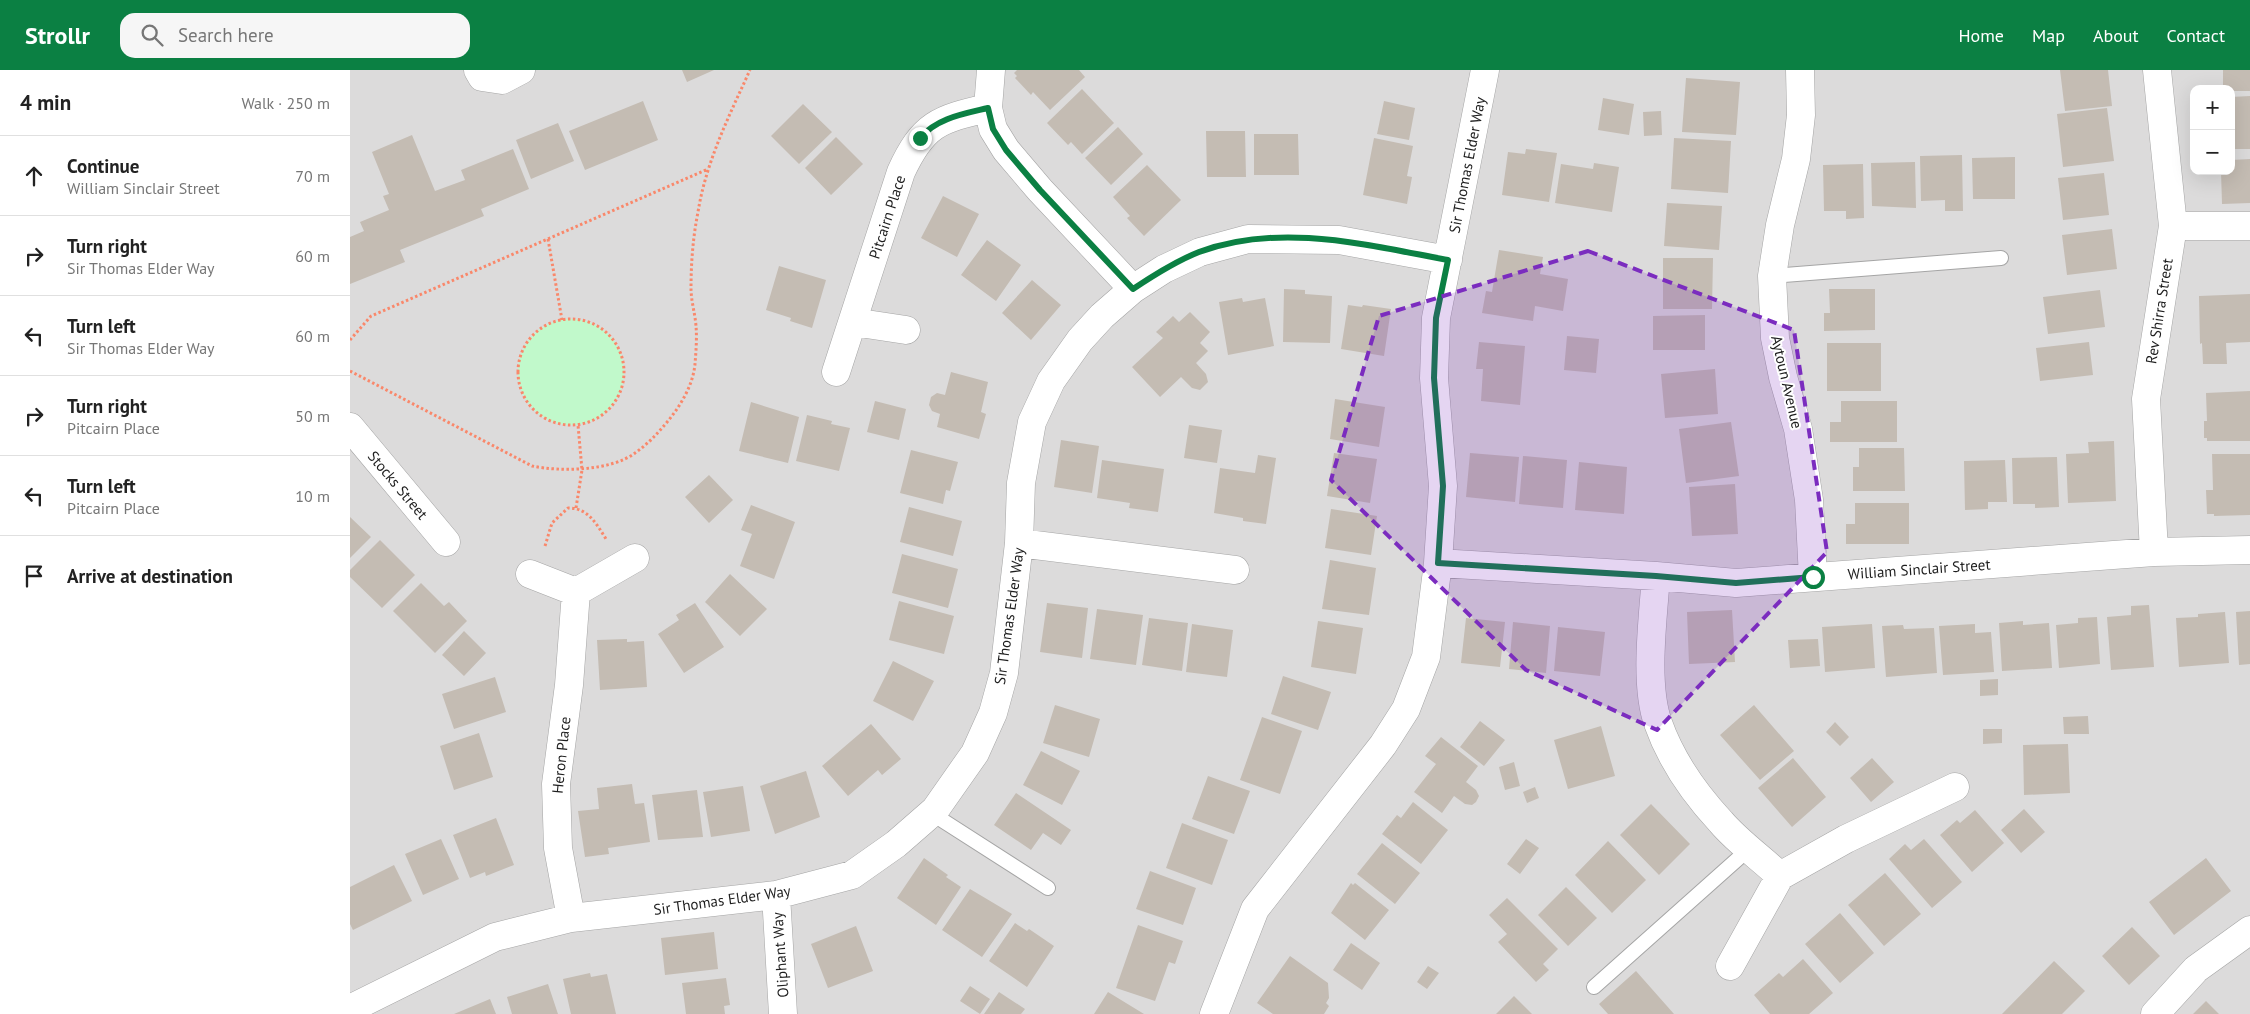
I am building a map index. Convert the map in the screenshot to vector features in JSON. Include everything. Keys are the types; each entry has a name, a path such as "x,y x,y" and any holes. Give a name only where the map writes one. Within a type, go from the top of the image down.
{"street":[{"path":"478,70 482,78 502,80 521,70"},
{"path":"991,70 988,108 993,129 1006,150 1040,190 1133,289"},
{"name":"Sir Thomas Elder Way","path":"1214,1014 1255,909 1383,745 1406,708 1426,658 1438,563 1443,486 1434,378 1436,318 1485,70"},
{"name":"Aytoun Avenue","path":"1800,70 1801,115 1796,159 1780,225 1772,276 1775,338 1782,377 1798,429 1809,500 1813,577"},
{"name":"Rev Shirra Street","path":"2154,552 2146,399 2173,226 2157,70"},
{"name":"Pitcairn Place","path":"836,372 901,172 911,150 925,132 942,120 988,108"},
{"path":"2173,226 2250,226"},
{"name":"Sir Thomas Elder Way","path":"350,1009 495,937 570,918 776,895 852,875 896,844 931,813 975,753 993,713 1004,673 1019,543 1021,483 1032,422 1051,381 1080,340 1102,316 1133,289 1164,269 1200,252 1248,239 1339,240 1448,260"},
{"path":"853,322 906,330"},
{"name":"Stocks Street","path":"350,427 446,542"},
{"path":"1019,543 1235,570"},
{"name":"William Sinclair Street","path":"1438,563 1656,576 1736,583 2154,552 2250,550"},
{"path":"533,576 576,592 627,562"},
{"path":"1656,576 1650,657 1657,722 1670,750 1700,798 1722,824 1780,876"},
{"name":"Heron Place","path":"570,918 558,848 556,784 568,685 576,592"},
{"path":"1730,966 1780,876 1846,839 1955,787"},
{"name":"Oliphant Way","path":"776,895 783,1014"},
{"path":"2155,1014 2196,969 2250,930"}],"lane":[{"path":"1772,276 2001,258"},
{"path":"931,813 1048,888"},
{"path":"1594,987 1750,848"}],"path":[{"path":"350,371 532,466 549,470 582,470 618,461 634,454 656,435 675,413 688,392 695,365 696,327 691,290 693,250 698,211 708,169 725,125 750,70"},
{"path":"350,340 371,316 708,169"},
{"path":"548,239 562,320"},
{"path":"562,320 579,320 595,325 608,335 618,349 623,364 623,381 618,397 607,411 594,420 578,425 559,424 542,418 528,405 520,389 518,371 521,353 530,337 545,326 562,320"},
{"path":"576,508 582,470 578,425"},
{"path":"533,576 552,523 568,508 576,508 588,513 627,562"}],"highlighted area":[{"path":"1588,251 1794,330 1827,552 1657,730 1526,670 1331,480 1379,316"}],"shaded area":[{"path":"350,70 2250,70 2250,1014 350,1014"}],"green space":[{"path":"571,319 591,323 608,335 620,352 624,372 620,392 608,409 591,421 571,425 551,421 534,409 522,392 518,372 522,352 534,335 551,323"}],"building":[{"path":"682,70 714,70 687,82"},
{"path":"1017,70 1079,70 1085,77 1050,110 1033,92 1031,95 1015,78 1017,76 1014,73"},
{"path":"2060,70 2108,70 2112,106 2065,111"},
{"path":"2223,70 2250,70 2250,91 2235,91 2235,85 2223,85"},
{"path":"1686,78 1740,82 1736,135 1682,132"},
{"path":"1082,89 1114,123 1082,154 1071,142 1068,145 1047,123"},
{"path":"2250,96 2250,149 2235,149 2235,97"},
{"path":"1603,98 1634,104 1629,135 1598,130"},
{"path":"643,101 658,140 585,170 569,131"},
{"path":"1384,101 1415,108 1409,140 1377,134"},
{"path":"803,104 832,132 799,164 771,136"},
{"path":"2107,108 2114,161 2063,167 2057,114"},
{"path":"1661,111 1662,135 1644,136 1643,112"},
{"path":"558,123 574,161 531,179 516,140"},
{"path":"1118,127 1143,154 1111,185 1085,158"},
{"path":"1206,131 1245,131 1246,177 1207,177"},
{"path":"1254,134 1298,134 1299,175 1254,175"},
{"path":"412,135 435,191 465,180 461,170 513,149 529,189 481,209 484,216 400,250 405,262 350,284 350,237 364,231 360,222 389,210 383,196 389,194 372,152"},
{"path":"836,137 863,164 831,195 805,168"},
{"path":"1374,138 1413,146 1407,176 1412,177 1407,204 1363,195"},
{"path":"1674,138 1731,141 1728,193 1671,189"},
{"path":"1526,149 1557,153 1549,202 1502,195 1508,152 1525,154"},
{"path":"1962,155 1963,211 1945,211 1945,200 1921,201 1920,156"},
{"path":"2015,157 2015,199 1973,199 1972,158"},
{"path":"2250,159 2250,203 2222,204 2221,175 2235,175 2235,160"},
{"path":"1915,162 1916,208 1872,206 1871,163"},
{"path":"1594,163 1619,167 1612,212 1555,203 1561,164 1593,169"},
{"path":"1863,164 1864,218 1846,219 1846,211 1824,211 1823,165"},
{"path":"1147,165 1181,200 1144,236 1127,218 1130,216 1113,197"},
{"path":"2104,173 2109,215 2063,220 2058,178"},
{"path":"943,196 979,214 957,257 921,238"},
{"path":"1667,203 1722,206 1719,250 1664,246"},
{"path":"2112,229 2117,269 2067,275 2062,235"},
{"path":"987,240 1021,265 996,301 961,275"},
{"path":"1499,250 1543,257 1540,274 1568,279 1563,311 1535,306 1533,321 1482,313 1486,291 1492,292"},
{"path":"1663,258 1713,258 1712,309 1663,309"},
{"path":"779,266 826,280 812,328 790,321 791,318 766,310"},
{"path":"1032,280 1061,305 1031,340 1002,313"},
{"path":"1284,289 1305,290 1305,294 1332,296 1330,343 1283,342"},
{"path":"1829,289 1875,289 1875,330 1824,331 1824,313 1830,313"},
{"path":"2100,290 2105,327 2048,334 2043,297"},
{"path":"2250,294 2250,342 2226,343 2227,364 2203,364 2202,343 2200,344 2199,296"},
{"path":"1242,298 1243,302 1265,298 1274,346 1228,355 1219,302"},
{"path":"1348,305 1391,309 1384,356 1341,349"},
{"path":"1190,312 1210,332 1200,343 1208,351 1196,363 1206,374 1208,382 1200,390 1192,388 1181,377 1160,397 1132,367 1163,338 1156,332 1173,316 1179,322"},
{"path":"1705,315 1705,350 1653,350 1653,316"},
{"path":"1567,336 1599,339 1596,373 1564,370"},
{"path":"1479,342 1525,346 1520,405 1481,401 1483,369 1476,369"},
{"path":"2089,342 2093,375 2040,381 2036,348"},
{"path":"1827,343 1881,343 1881,391 1827,391"},
{"path":"1715,369 1718,414 1665,418 1661,374"},
{"path":"951,372 988,382 981,412 986,414 979,439 937,427 940,414 932,411 929,405 931,397 937,393 945,395"},
{"path":"2250,391 2250,441 2207,441 2207,438 2204,438 2204,421 2207,421 2206,393"},
{"path":"1335,399 1385,407 1379,447 1330,439"},
{"path":"875,401 906,409 899,440 867,432"},
{"path":"1841,401 1897,401 1897,442 1830,442 1830,422 1841,422"},
{"path":"751,402 799,417 788,463 739,451"},
{"path":"807,415 832,421 831,424 850,428 839,471 796,461"},
{"path":"1731,422 1739,476 1686,483 1679,429"},
{"path":"1189,425 1222,430 1217,463 1184,458"},
{"path":"1061,440 1099,446 1092,493 1054,487"},
{"path":"2114,441 2116,501 2068,503 2066,454 2089,453 2088,442"},
{"path":"1859,448 1904,448 1905,491 1853,491 1853,467 1859,467"},
{"path":"911,450 958,462 950,491 946,490 943,504 900,493"},
{"path":"1334,453 1377,459 1370,503 1327,496"},
{"path":"1470,453 1519,457 1515,502 1466,497"},
{"path":"2212,454 2250,454 2250,515 2214,516 2214,514 2207,514 2206,490 2213,490"},
{"path":"1258,455 1276,458 1266,524 1243,521 1243,518 1214,513 1220,468 1255,473"},
{"path":"1523,456 1567,460 1563,508 1519,504"},
{"path":"2057,457 2059,507 2035,508 2035,504 2013,504 2012,458"},
{"path":"1102,460 1164,469 1158,512 1129,508 1130,503 1097,498"},
{"path":"2005,460 2007,502 1988,502 1988,509 1965,510 1964,461"},
{"path":"1579,462 1627,467 1624,514 1575,510"},
{"path":"709,475 733,500 709,523 685,497"},
{"path":"1735,484 1738,534 1692,536 1689,487"},
{"path":"1855,503 1909,503 1909,544 1846,544 1846,524 1855,524"},
{"path":"751,505 795,522 774,579 740,566 752,534 741,530"},
{"path":"909,507 962,521 953,556 900,542"},
{"path":"1331,509 1377,516 1371,555 1325,548"},
{"path":"350,517 371,537 350,558"},
{"path":"380,540 415,575 382,608 350,577 350,570"},
{"path":"902,554 958,569 948,608 892,593"},
{"path":"1330,560 1376,568 1369,615 1322,609"},
{"path":"730,574 767,609 740,636 705,602"},
{"path":"421,583 444,606 449,602 467,621 435,653 393,611"},
{"path":"899,601 954,616 944,654 889,640"},
{"path":"695,603 724,647 684,673 658,634 679,620 676,615"},
{"path":"1047,603 1088,608 1082,658 1040,652"},
{"path":"2149,605 2154,667 2111,670 2107,617 2131,615 2131,606"},
{"path":"1097,609 1143,615 1136,665 1090,659"},
{"path":"1732,610 1735,662 1689,664 1687,612"},
{"path":"2250,611 2250,664 2239,665 2236,612"},
{"path":"2225,612 2229,663 2179,667 2176,618 2198,617 2198,614"},
{"path":"2097,617 2100,664 2059,668 2056,625 2078,623 2078,618"},
{"path":"1149,618 1188,623 1182,671 1142,665"},
{"path":"1466,618 1505,622 1500,667 1461,663"},
{"path":"1318,621 1363,628 1356,674 1311,667"},
{"path":"2023,621 2023,625 2049,623 2052,668 2002,671 1999,623"},
{"path":"1513,622 1550,626 1546,673 1509,669"},
{"path":"1192,624 1233,630 1227,677 1186,672"},
{"path":"1872,624 1875,668 1825,672 1822,627"},
{"path":"1975,624 1975,633 1991,632 1994,672 1943,675 1939,626"},
{"path":"1903,625 1904,629 1934,628 1937,673 1886,677 1882,626"},
{"path":"1558,627 1605,632 1600,676 1554,671"},
{"path":"464,631 486,653 464,676 442,655"},
{"path":"627,639 627,642 644,641 647,687 600,690 597,640"},
{"path":"1818,639 1820,666 1790,668 1788,640"},
{"path":"893,661 934,681 913,721 873,701"},
{"path":"1283,676 1331,692 1318,730 1271,714"},
{"path":"495,677 506,712 454,729 442,694"},
{"path":"1998,679 1998,695 1980,696 1980,680"},
{"path":"1055,705 1100,719 1089,757 1043,743"},
{"path":"1754,705 1794,751 1760,780 1720,735"},
{"path":"2088,716 2089,734 2064,734 2063,717"},
{"path":"1262,717 1302,731 1280,794 1240,780"},
{"path":"1480,721 1505,740 1484,766 1460,747"},
{"path":"1835,722 1849,737 1840,746 1826,732"},
{"path":"871,724 901,759 882,775 878,770 848,796 822,766"},
{"path":"1601,726 1615,776 1568,789 1554,740"},
{"path":"1983,729 2002,729 2002,743 1983,744"},
{"path":"479,733 493,777 454,790 440,746"},
{"path":"1441,737 1478,766 1466,782 1476,790 1479,796 1472,805 1465,804 1454,796 1442,813 1414,792 1436,764 1425,756"},
{"path":"2068,744 2070,793 2024,795 2023,745"},
{"path":"1041,751 1080,771 1062,805 1023,785"},
{"path":"1793,758 1826,797 1792,827 1758,788"},
{"path":"1872,758 1894,782 1871,802 1850,778"},
{"path":"1514,762 1520,786 1505,790 1499,767"},
{"path":"806,771 820,817 775,834 760,786"},
{"path":"1208,776 1250,791 1234,834 1192,819"},
{"path":"632,784 635,804 644,803 650,842 608,848 609,854 585,857 578,811 599,809 597,788"},
{"path":"743,786 750,831 711,837 703,792"},
{"path":"1535,787 1539,798 1527,803 1523,792"},
{"path":"697,790 703,837 658,840 652,795"},
{"path":"1016,793 1071,830 1061,845 1043,833 1031,850 994,825"},
{"path":"1413,802 1448,830 1421,864 1382,834 1397,815 1401,818"},
{"path":"1651,804 1690,844 1659,875 1620,835"},
{"path":"2024,809 2045,832 2021,853 2001,830"},
{"path":"1975,810 2004,843 1972,872 1940,835 1957,820 1960,823"},
{"path":"496,818 514,865 486,876 485,872 470,878 453,835"},
{"path":"1182,823 1228,840 1212,885 1166,868"},
{"path":"441,839 459,879 423,895 405,854"},
{"path":"1526,839 1539,848 1520,874 1507,864"},
{"path":"1924,839 1962,882 1932,908 1889,859 1905,844 1911,850"},
{"path":"1608,841 1646,880 1612,913 1575,875"},
{"path":"1382,843 1420,873 1395,904 1357,874"},
{"path":"924,858 961,887 936,925 897,898"},
{"path":"2206,858 2231,891 2174,935 2149,902"},
{"path":"394,865 412,901 353,930 350,924 350,887"},
{"path":"1150,871 1196,888 1183,925 1136,909"},
{"path":"1885,873 1921,914 1884,946 1848,905"},
{"path":"1351,883 1353,885 1355,883 1389,910 1365,940 1331,913"},
{"path":"1566,887 1597,918 1568,946 1538,915"},
{"path":"970,889 1012,914 982,957 942,930"},
{"path":"1507,898 1558,949 1543,964 1549,970 1536,982 1498,942 1507,934 1489,915"},
{"path":"1840,913 1874,953 1840,983 1805,944"},
{"path":"1015,923 1027,931 1029,929 1054,946 1027,987 989,961"},
{"path":"1138,925 1183,941 1175,964 1169,962 1155,1001 1116,988"},
{"path":"856,926 873,971 828,988 811,944"},
{"path":"2132,927 2160,956 2129,985 2102,956"},
{"path":"714,932 718,969 665,975 661,938"},
{"path":"1351,943 1380,963 1362,990 1333,970"},
{"path":"1290,956 1328,983 1329,998 1326,1003 1329,1006 1324,1014 1273,1014 1257,1003"},
{"path":"1803,959 1833,993 1809,1014 1770,1014 1754,995 1779,973 1783,977"},
{"path":"2054,961 2085,991 2062,1014 2002,1014"},
{"path":"1428,966 1439,973 1427,989 1417,982"},
{"path":"1636,971 1674,1014 1608,1014 1599,1004"},
{"path":"590,973 591,977 607,974 616,1014 571,1014 563,979"},
{"path":"726,978 730,1005 724,1006 725,1014 686,1014 682,983"},
{"path":"548,984 558,1014 512,1014 507,997"},
{"path":"970,986 990,999 980,1014 960,1001"},
{"path":"999,992 1025,1009 1021,1014 984,1014"},
{"path":"1108,992 1144,1014 1094,1014"},
{"path":"1514,996 1532,1014 1496,1014"},
{"path":"490,999 496,1014 454,1014"},
{"path":"2206,1001 2219,1014 2193,1014"}],"route":[{"path":"920,138 942,120 988,108 993,129 1006,150 1040,190 1133,289 1164,269 1200,252 1248,239 1339,240 1448,260 1436,318 1434,378 1443,486 1438,563 1656,576 1736,583 1813,577"}]}
